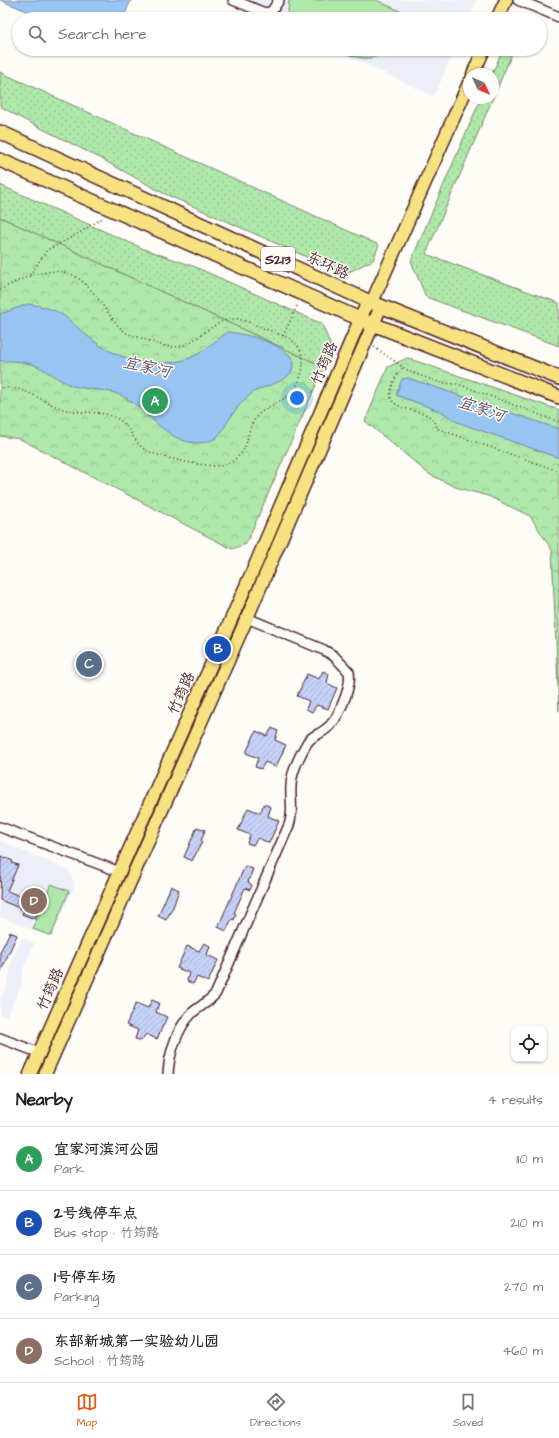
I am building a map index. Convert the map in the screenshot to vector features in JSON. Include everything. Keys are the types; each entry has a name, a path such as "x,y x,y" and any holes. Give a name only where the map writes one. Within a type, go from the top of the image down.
{"highway":[{"path":"0,124 36,149"},
{"name":"东环路","path":"0,132 374,303 559,378"},
{"name":"S213","path":"0,160 360,319 559,397"},
{"path":"0,166 25,172"}],"main road":[{"path":"500,12 506,0"},
{"path":"476,68 481,56"},
{"name":"竹筠路","path":"30,1074 257,561 360,319 374,303 463,97"},
{"name":"竹筠路","path":"45,1074 247,618 374,324 374,303"}],"street":[{"path":"233,0 263,12"},
{"path":"267,12 274,8 279,0"},
{"path":"518,0 547,12"},
{"path":"547,12 559,17"},
{"path":"168,1074 172,1051 185,1022 191,1014 205,1004 216,993 289,825 292,811 291,780 306,745 312,737 328,729 334,720 350,686 349,672 329,652 247,618"},
{"path":"0,827 120,872"},
{"path":"0,1038 40,1053"}],"path":[{"path":"30,275 47,250 76,235 114,211"},
{"path":"0,290 30,275 59,272 70,274 83,282 117,324 131,335 166,346 176,347 189,342 223,322 231,319 248,322 283,336 297,345 302,355 304,368 300,379 291,394 273,403 253,421 244,450 234,461 218,466 155,455 144,449 126,425 116,417 102,413 63,409 25,390 10,387 0,388"},
{"path":"283,336 302,294"},
{"path":"366,342 402,368 441,383 458,384 559,422"},
{"path":"402,368 393,384 390,394 391,399 395,404 429,416 438,429 559,471"}],"shaded area":[{"path":"224,0 477,0 472,12 251,12"},
{"path":"347,56 452,56 434,96"},
{"path":"0,841 69,870 75,885 52,937 0,917"},
{"path":"22,938 34,943 24,966 21,985 7,1017 0,1014 0,1000 9,981 11,962"}],"green space":[{"path":"289,0 376,0 402,12 288,12"},
{"path":"352,56 377,56 369,58"},
{"path":"500,56 511,56 499,84 499,68 495,68"},
{"path":"0,72 379,245 373,260 345,274 163,193 0,106"},
{"path":"478,104 490,104 426,254 559,303 559,346 426,297 411,261"},
{"path":"0,185 144,249 193,266 322,324 332,349 324,367 0,217"},
{"path":"0,217 324,367 246,544 232,549 20,439 0,436"},
{"path":"407,358 559,410 559,711 552,550 530,516 488,496 455,487 429,474 365,421 388,367"},
{"path":"51,884 69,891 51,936 33,929"}],"water":[{"path":"0,0 131,0 126,12 29,12"},
{"name":"宜家河","path":"28,304 57,311 101,346 112,352 137,361 164,363 190,358 228,332 265,341 276,346 290,357 293,363 292,370 289,375 283,379 255,391 247,397 237,408 216,438 201,443 188,442 168,433 135,404 120,395 107,391 73,386 39,367 24,362 0,361 0,314"},
{"name":"宜家河","path":"408,378 559,429 559,458 457,422 442,412 396,395 402,379"}],"building":[{"path":"323,671 329,674 327,683 337,688 328,709 317,705 312,712 306,709 309,701 297,696 307,674 319,679"},
{"path":"272,728 278,731 275,740 286,745 276,767 265,762 261,769 255,767 258,758 246,753 256,731 267,736"},
{"path":"264,804 271,807 268,816 279,821 269,843 258,838 253,845 247,843 250,835 238,830 248,808 260,813"},
{"path":"197,827 205,830 201,841 202,842 192,861 184,857"},
{"path":"1,856 18,865 7,891 28,899 31,891 44,896 35,919 22,914 24,910 0,900"},
{"path":"245,866 253,869 248,882 252,885 250,890 245,888 234,913 236,914 234,920 232,919 226,931 218,927"},
{"path":"171,886 179,890 173,907 166,920 158,916"},
{"path":"10,932 17,935 0,973 0,952"},
{"path":"204,943 210,946 207,955 218,960 208,982 197,977 193,984 187,981 189,973 177,968 187,946 199,951"},
{"path":"152,1000 159,1003 156,1012 167,1017 157,1039 146,1034 141,1041 135,1039 138,1030 126,1025 136,1003 148,1008"}],"place":[{"name":"宜家河滨河公园","path":"155,401"},
{"name":"2号线停车点","path":"218,649"},
{"name":"1号停车场","path":"89,664"},
{"name":"东部新城第一实验幼儿园","path":"34,901"}]}
